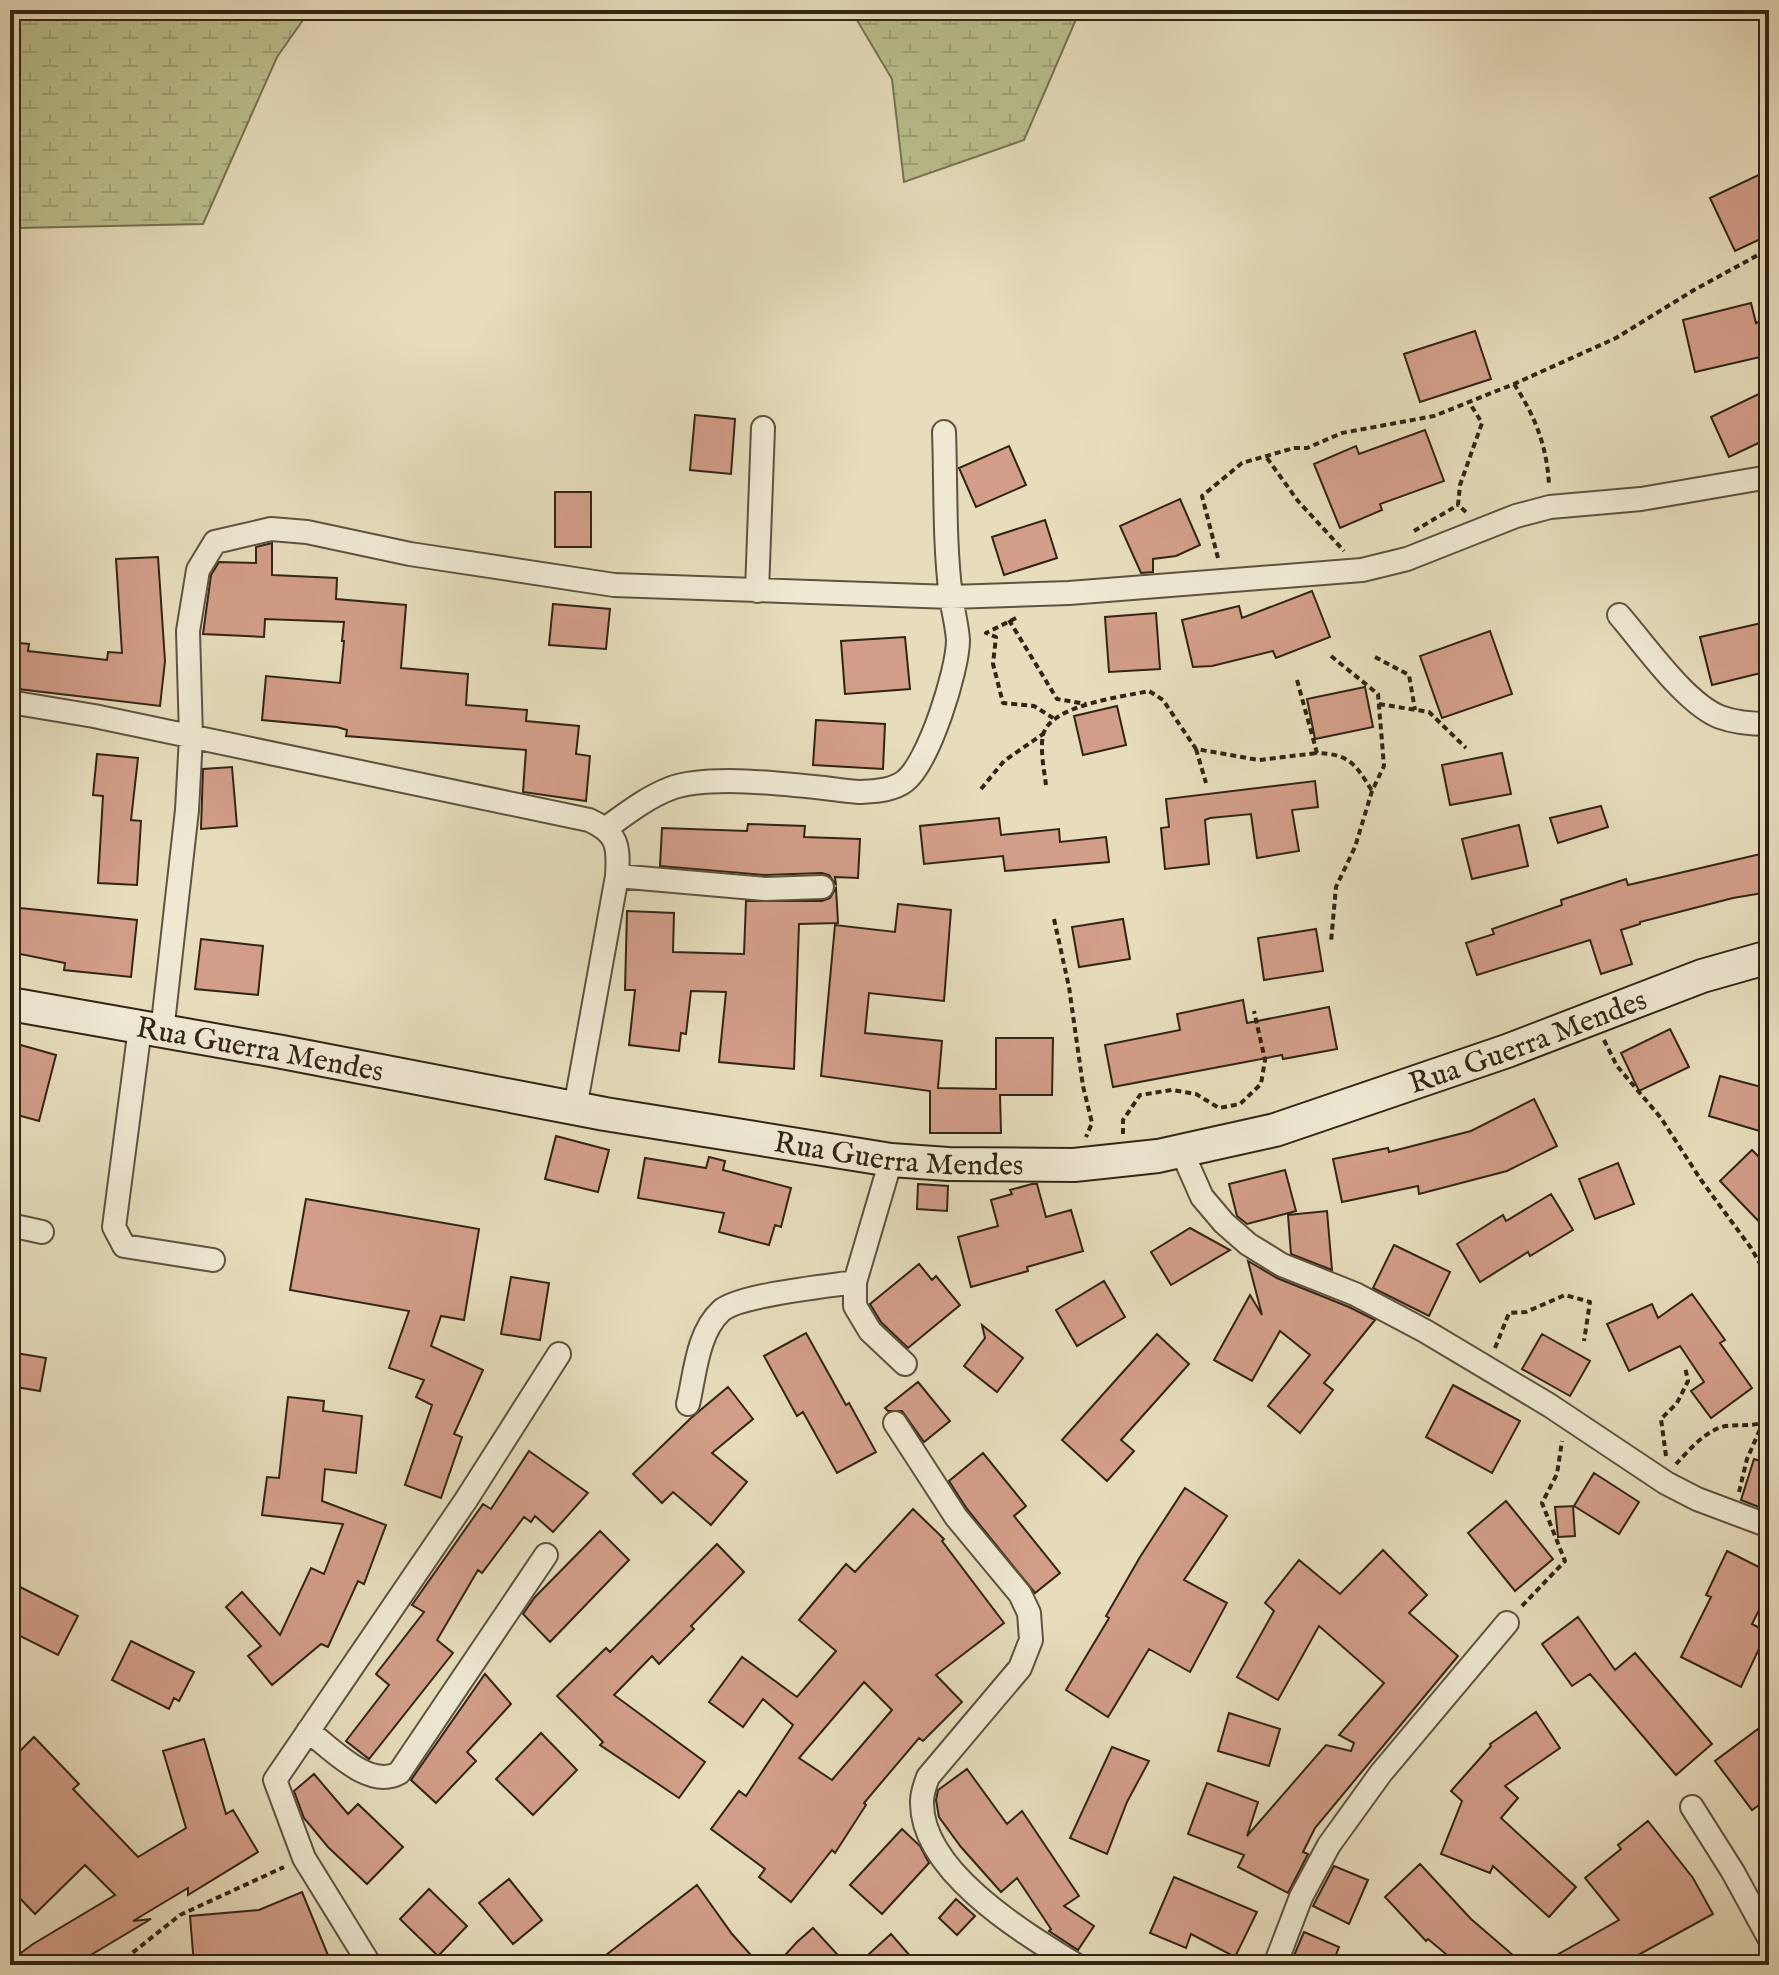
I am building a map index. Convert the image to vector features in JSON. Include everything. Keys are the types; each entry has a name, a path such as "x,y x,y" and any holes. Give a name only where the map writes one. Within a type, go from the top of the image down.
{"street":[{"path":"757,591 763,428"},
{"path":"606,828 667,789 686,784 711,781 859,792 880,791 908,779 920,760 947,698 958,640 951,597 944,432"},
{"path":"213,1260 124,1246 114,1227 151,1030 187,810 191,737 188,631 198,570 215,542 238,534 271,529 307,532 410,554 614,585 951,597 1069,593 1362,570 1407,559 1516,516 1550,507 1641,499 1769,477"},
{"path":"1619,615 1693,701 1718,716 1746,724 1769,724"},
{"path":"10,702 589,820 606,828 615,840 617,876 575,1108"},
{"path":"617,876 765,889 822,887"},
{"name":"Rua Guerra Mendes","path":"10,1004 575,1108 891,1160 948,1164 1074,1165 1182,1152 1275,1130 1507,1051 1702,976 1769,957"},
{"path":"1182,1152 1202,1197 1224,1223 1248,1244 1282,1265 1355,1294 1397,1316 1549,1405 1666,1483 1697,1499 1769,1526"},
{"path":"891,1160 855,1282 855,1306 870,1331 905,1364"},
{"path":"10,1225 42,1232"},
{"path":"688,1404 703,1338 721,1310 745,1300 855,1282"},
{"path":"370,1965 304,1858 275,1780 466,1500 559,1354"},
{"path":"895,1423 956,1517 1020,1594 1029,1613 1031,1640 1020,1668 928,1777 921,1798 923,1818 935,1845 964,1884 1005,1920 1076,1965"},
{"path":"308,1731 367,1775 389,1779 399,1773 546,1555"},
{"path":"1275,1965 1301,1897 1329,1845 1381,1773 1507,1623"},
{"path":"1692,1807 1733,1872 1769,1938"}],"path":[{"path":"1223,581 1202,496 1242,463 1294,448 1307,448 1342,433 1434,416 1514,384 1616,338 1769,249"},
{"path":"1514,384 1533,413 1548,458 1550,507"},
{"path":"1469,402 1482,423 1460,485 1458,505 1487,529"},
{"path":"1267,458 1298,501 1362,570"},
{"path":"1021,615 986,633 996,637 993,664 1003,703 1034,706 1053,718"},
{"path":"1009,620 1057,699 1087,704"},
{"path":"1331,656 1378,694 1384,766 1372,791 1355,847 1336,887 1331,942"},
{"path":"1375,657 1409,675 1415,710"},
{"path":"1297,680 1317,753"},
{"path":"981,789 1004,761 1043,734 1053,718 1087,704 1149,691 1163,700 1196,749 1206,783"},
{"path":"1379,704 1429,712 1466,748"},
{"path":"1043,734 1046,785"},
{"path":"1196,749 1259,760 1332,753 1352,761 1372,791"},
{"path":"1054,919 1092,1123 1074,1165"},
{"path":"1122,1160 1123,1120 1140,1095 1172,1090 1196,1094 1219,1108 1240,1104 1261,1084 1265,1060 1254,1011"},
{"path":"1592,1016 1617,1066 1661,1118 1769,1279"},
{"path":"1488,1369 1509,1313 1526,1312 1565,1295 1590,1302 1584,1341"},
{"path":"1685,1367 1688,1381 1677,1403 1661,1419 1670,1469 1697,1443 1724,1426 1753,1426 1764,1422"},
{"path":"1507,1623 1565,1561 1542,1503 1557,1474 1563,1445 1549,1405"},
{"path":"1734,1514 1747,1459 1769,1409"},
{"path":"117,1965 180,1915 304,1858"}],"green space":[{"path":"10,10 310,10 277,57 203,224 18,228 10,221"},
{"path":"851,10 1080,10 1024,140 904,182 892,79"}],"building":[{"path":"1769,170 1769,235 1735,251 1710,198"},
{"path":"1751,303 1756,323 1769,317 1769,355 1695,372 1683,320"},
{"path":"1475,331 1491,379 1420,402 1404,354"},
{"path":"1769,389 1769,438 1729,457 1711,417"},
{"path":"695,415 735,419 731,474 690,470"},
{"path":"1425,430 1444,481 1380,504 1382,510 1340,528 1314,464 1356,446 1359,454"},
{"path":"1009,446 1026,485 976,507 959,468"},
{"path":"555,492 591,492 591,547 555,547"},
{"path":"1180,499 1200,545 1176,556 1153,559 1153,572 1141,573 1120,526"},
{"path":"1045,520 1057,558 1004,575 992,537"},
{"path":"272,543 272,575 337,578 336,599 406,605 401,668 468,674 466,705 527,710 526,721 579,726 576,754 590,756 586,801 523,792 526,750 346,736 347,730 337,727 262,720 266,676 340,683 344,641 344,622 265,619 264,637 203,634 211,575 219,562 256,563 256,547"},
{"path":"158,557 165,661 160,706 10,688 10,642 29,644 28,651 107,660 108,652 122,653 116,559"},
{"path":"1312,591 1330,637 1276,658 1273,651 1212,666 1193,667 1182,620 1239,606 1242,618"},
{"path":"553,604 610,609 606,649 549,645"},
{"path":"1156,613 1160,669 1109,672 1105,617"},
{"path":"1766,622 1769,671 1712,685 1700,637"},
{"path":"1490,631 1512,694 1442,718 1420,656"},
{"path":"905,637 910,689 845,694 841,641"},
{"path":"1365,687 1373,727 1315,739 1307,699"},
{"path":"1117,706 1126,745 1083,755 1074,716"},
{"path":"816,720 885,724 883,769 813,765"},
{"path":"1502,753 1511,794 1450,805 1442,765"},
{"path":"97,754 138,758 131,820 141,821 137,885 98,883 103,796 93,795"},
{"path":"232,767 237,826 201,829 203,769"},
{"path":"1315,781 1318,807 1292,810 1299,851 1257,858 1251,814 1210,818 1205,820 1209,864 1165,869 1161,828 1169,827 1166,799"},
{"path":"1601,806 1608,827 1558,843 1550,818"},
{"path":"999,818 1001,835 1059,829 1060,842 1106,837 1109,862 1005,871 1003,856 924,864 920,826"},
{"path":"748,824 805,826 804,837 860,839 858,878 835,877 836,885 829,875 822,873 765,875 660,866 662,828 747,831"},
{"path":"1519,825 1528,866 1472,879 1462,839"},
{"path":"1769,852 1769,892 1733,898 1640,922 1621,930 1632,964 1601,974 1590,940 1477,975 1466,943 1494,934 1492,929 1562,905 1561,900 1626,879 1628,885"},
{"path":"836,888 838,923 799,924 794,1069 719,1062 726,992 691,991 686,1034 681,1033 679,1051 629,1045 635,990 625,990 627,911 674,913 673,952 744,954 746,901 822,901 830,898"},
{"path":"898,904 951,910 944,1001 869,993 865,1033 942,1041 938,1088 996,1089 996,1038 1053,1038 1052,1095 1000,1095 1001,1133 930,1133 930,1091 821,1076 835,925 895,932"},
{"path":"10,907 137,920 131,977 64,970 65,963 10,952"},
{"path":"1123,919 1130,959 1079,967 1072,927"},
{"path":"1316,929 1323,971 1264,980 1258,938"},
{"path":"201,939 263,946 258,995 195,989"},
{"path":"1243,1000 1247,1023 1329,1007 1337,1049 1283,1059 1282,1055 1113,1087 1105,1045 1180,1030 1177,1014"},
{"path":"1670,1029 1689,1067 1639,1091 1621,1053"},
{"path":"10,1042 56,1055 39,1121 10,1113"},
{"path":"1720,1076 1769,1089 1769,1110 1763,1132 1709,1116"},
{"path":"1534,1099 1557,1146 1507,1171 1419,1194 1418,1186 1342,1202 1333,1159 1388,1148 1389,1152 1471,1131"},
{"path":"556,1136 609,1150 598,1192 545,1179"},
{"path":"1752,1150 1769,1167 1769,1232 1720,1181"},
{"path":"709,1157 725,1161 723,1170 791,1188 781,1227 775,1225 769,1245 719,1232 724,1213 638,1198 645,1158 706,1168"},
{"path":"1618,1163 1634,1204 1595,1219 1579,1179"},
{"path":"1285,1170 1296,1211 1247,1224 1237,1216 1229,1184"},
{"path":"918,1184 948,1186 947,1211 917,1209"},
{"path":"1037,1184 1046,1217 1071,1210 1083,1251 971,1287 958,1237 998,1226 991,1200 1012,1194 1010,1190"},
{"path":"1551,1194 1573,1230 1530,1256 1528,1252 1480,1282 1457,1244 1503,1215 1506,1221"},
{"path":"306,1199 479,1229 464,1320 441,1316 431,1346 483,1370 454,1434 462,1437 441,1498 405,1485 432,1405 416,1397 424,1380 389,1368 409,1311 290,1290"},
{"path":"1327,1211 1332,1270 1291,1254 1288,1215"},
{"path":"1190,1228 1230,1250 1171,1285 1151,1252"},
{"path":"1394,1245 1450,1272 1429,1316 1373,1288"},
{"path":"1248,1261 1277,1278 1375,1320 1324,1383 1333,1390 1300,1433 1268,1406 1310,1355 1280,1331 1252,1381 1214,1360 1250,1295 1262,1315"},
{"path":"919,1264 932,1280 936,1276 960,1305 908,1348 881,1322 870,1304"},
{"path":"511,1277 549,1283 540,1340 501,1334"},
{"path":"1104,1281 1125,1317 1077,1346 1056,1310"},
{"path":"1692,1294 1725,1340 1720,1343 1752,1388 1711,1418 1691,1391 1704,1382 1680,1346 1629,1371 1607,1324 1652,1304 1658,1318"},
{"path":"982,1325 1023,1358 997,1392 964,1366 985,1338"},
{"path":"806,1333 876,1452 837,1473 803,1412 797,1416 764,1356"},
{"path":"1157,1334 1189,1364 1121,1440 1134,1451 1107,1481 1062,1440"},
{"path":"1542,1334 1590,1361 1570,1396 1522,1369"},
{"path":"10,1352 46,1358 40,1391 10,1386"},
{"path":"918,1382 950,1421 924,1442 902,1411 888,1411 885,1408"},
{"path":"1453,1385 1520,1421 1492,1473 1426,1437"},
{"path":"728,1387 753,1419 712,1453 747,1482 711,1525 673,1492 662,1503 633,1474"},
{"path":"288,1397 324,1401 323,1411 362,1416 356,1473 325,1469 322,1501 386,1525 364,1584 358,1581 328,1647 321,1644 272,1685 248,1656 261,1646 226,1607 242,1592 280,1635 311,1568 324,1574 343,1524 262,1515 267,1477 279,1478"},
{"path":"529,1451 588,1493 553,1532 535,1516 531,1522 524,1517 482,1573 478,1570 437,1640 453,1653 369,1759 346,1741 389,1685 376,1674 424,1612 412,1605 483,1504 491,1509"},
{"path":"983,1453 1026,1506 1014,1516 1060,1573 1035,1593 967,1509 949,1481"},
{"path":"1754,1459 1769,1464 1769,1511 1741,1500"},
{"path":"1594,1473 1639,1502 1619,1534 1574,1506"},
{"path":"1185,1488 1227,1516 1184,1580 1227,1603 1190,1672 1149,1649 1108,1717 1066,1690 1109,1618 1106,1616 1140,1557"},
{"path":"1506,1501 1553,1559 1515,1591 1468,1533"},
{"path":"1573,1506 1575,1536 1558,1537 1555,1507"},
{"path":"913,1509 944,1539 942,1541 1004,1623 936,1675 962,1702 923,1741 919,1738 864,1803 866,1805 835,1853 832,1850 791,1902 759,1877 765,1869 711,1829 739,1791 746,1796 793,1725 763,1699 743,1727 709,1702 742,1657 797,1697 836,1651 799,1620 846,1564 855,1572","holes":["864,1682 892,1710 832,1780 799,1758"]},
{"path":"600,1531 629,1560 550,1642 523,1614 535,1597"},
{"path":"717,1544 744,1572 659,1664 652,1656 614,1695 705,1762 679,1798 600,1745 603,1742 557,1696 606,1648 610,1652"},
{"path":"1383,1550 1427,1595 1409,1613 1458,1656 1315,1828 1303,1852 1308,1854 1288,1893 1238,1867 1244,1855 1188,1834 1207,1783 1258,1802 1247,1836 1326,1745 1351,1751 1354,1743 1339,1735 1384,1683 1319,1626 1278,1700 1237,1677 1274,1611 1265,1603 1299,1560 1340,1594"},
{"path":"1727,1551 1769,1572 1769,1590 1752,1624 1767,1632 1741,1687 1681,1657 1711,1597 1706,1595"},
{"path":"10,1582 78,1616 58,1655 10,1631"},
{"path":"1578,1617 1615,1670 1635,1653 1712,1744 1676,1775 1590,1674 1572,1686 1542,1644"},
{"path":"131,1641 194,1672 179,1701 174,1698 169,1709 112,1680"},
{"path":"485,1674 511,1704 467,1752 476,1761 436,1803 411,1780"},
{"path":"1536,1712 1560,1748 1505,1786 1518,1798 1501,1818 1576,1887 1549,1917 1493,1866 1490,1873 1441,1854 1462,1801 1451,1791 1490,1744"},
{"path":"1229,1713 1280,1729 1269,1766 1218,1751"},
{"path":"1758,1729 1769,1743 1769,1798 1752,1810 1715,1761"},
{"path":"541,1733 577,1770 533,1815 496,1779"},
{"path":"34,1737 79,1784 73,1789 138,1857 186,1828 163,1751 204,1739 226,1814 233,1810 258,1852 188,1895 188,1888 133,1921 151,1919 74,1965 10,1965 10,1961 33,1944 115,1895 85,1865 35,1914 10,1888 10,1761"},
{"path":"1112,1747 1149,1761 1127,1802 1107,1854 1070,1838"},
{"path":"967,1769 1007,1824 1022,1811 1079,1896 1064,1906 1094,1926 1078,1950 1049,1931 1051,1929 1017,1878 1001,1892 939,1817 938,1790"},
{"path":"314,1774 348,1814 358,1804 403,1847 367,1884 328,1847 304,1818 294,1791"},
{"path":"1648,1821 1693,1878 1713,1914 1620,1965 1539,1965 1619,1920 1585,1878 1621,1849 1618,1845"},
{"path":"902,1829 920,1846 929,1863 882,1914 850,1885"},
{"path":"1420,1864 1471,1919 1514,1956 1506,1965 1459,1965 1428,1939 1426,1941 1385,1897"},
{"path":"1334,1866 1368,1880 1349,1924 1313,1906"},
{"path":"1174,1877 1257,1912 1235,1957 1191,1934 1186,1948 1150,1933"},
{"path":"509,1879 542,1920 513,1944 479,1903"},
{"path":"697,1885 750,1954 741,1965 593,1965"},
{"path":"429,1889 467,1926 438,1956 400,1919"},
{"path":"302,1892 332,1965 194,1965 190,1916 259,1910"},
{"path":"956,1899 975,1916 957,1935 939,1918"},
{"path":"813,1928 847,1965 776,1965 797,1942"},
{"path":"1304,1932 1339,1947 1332,1965 1290,1965"},
{"path":"891,1934 918,1965 857,1965"}]}
